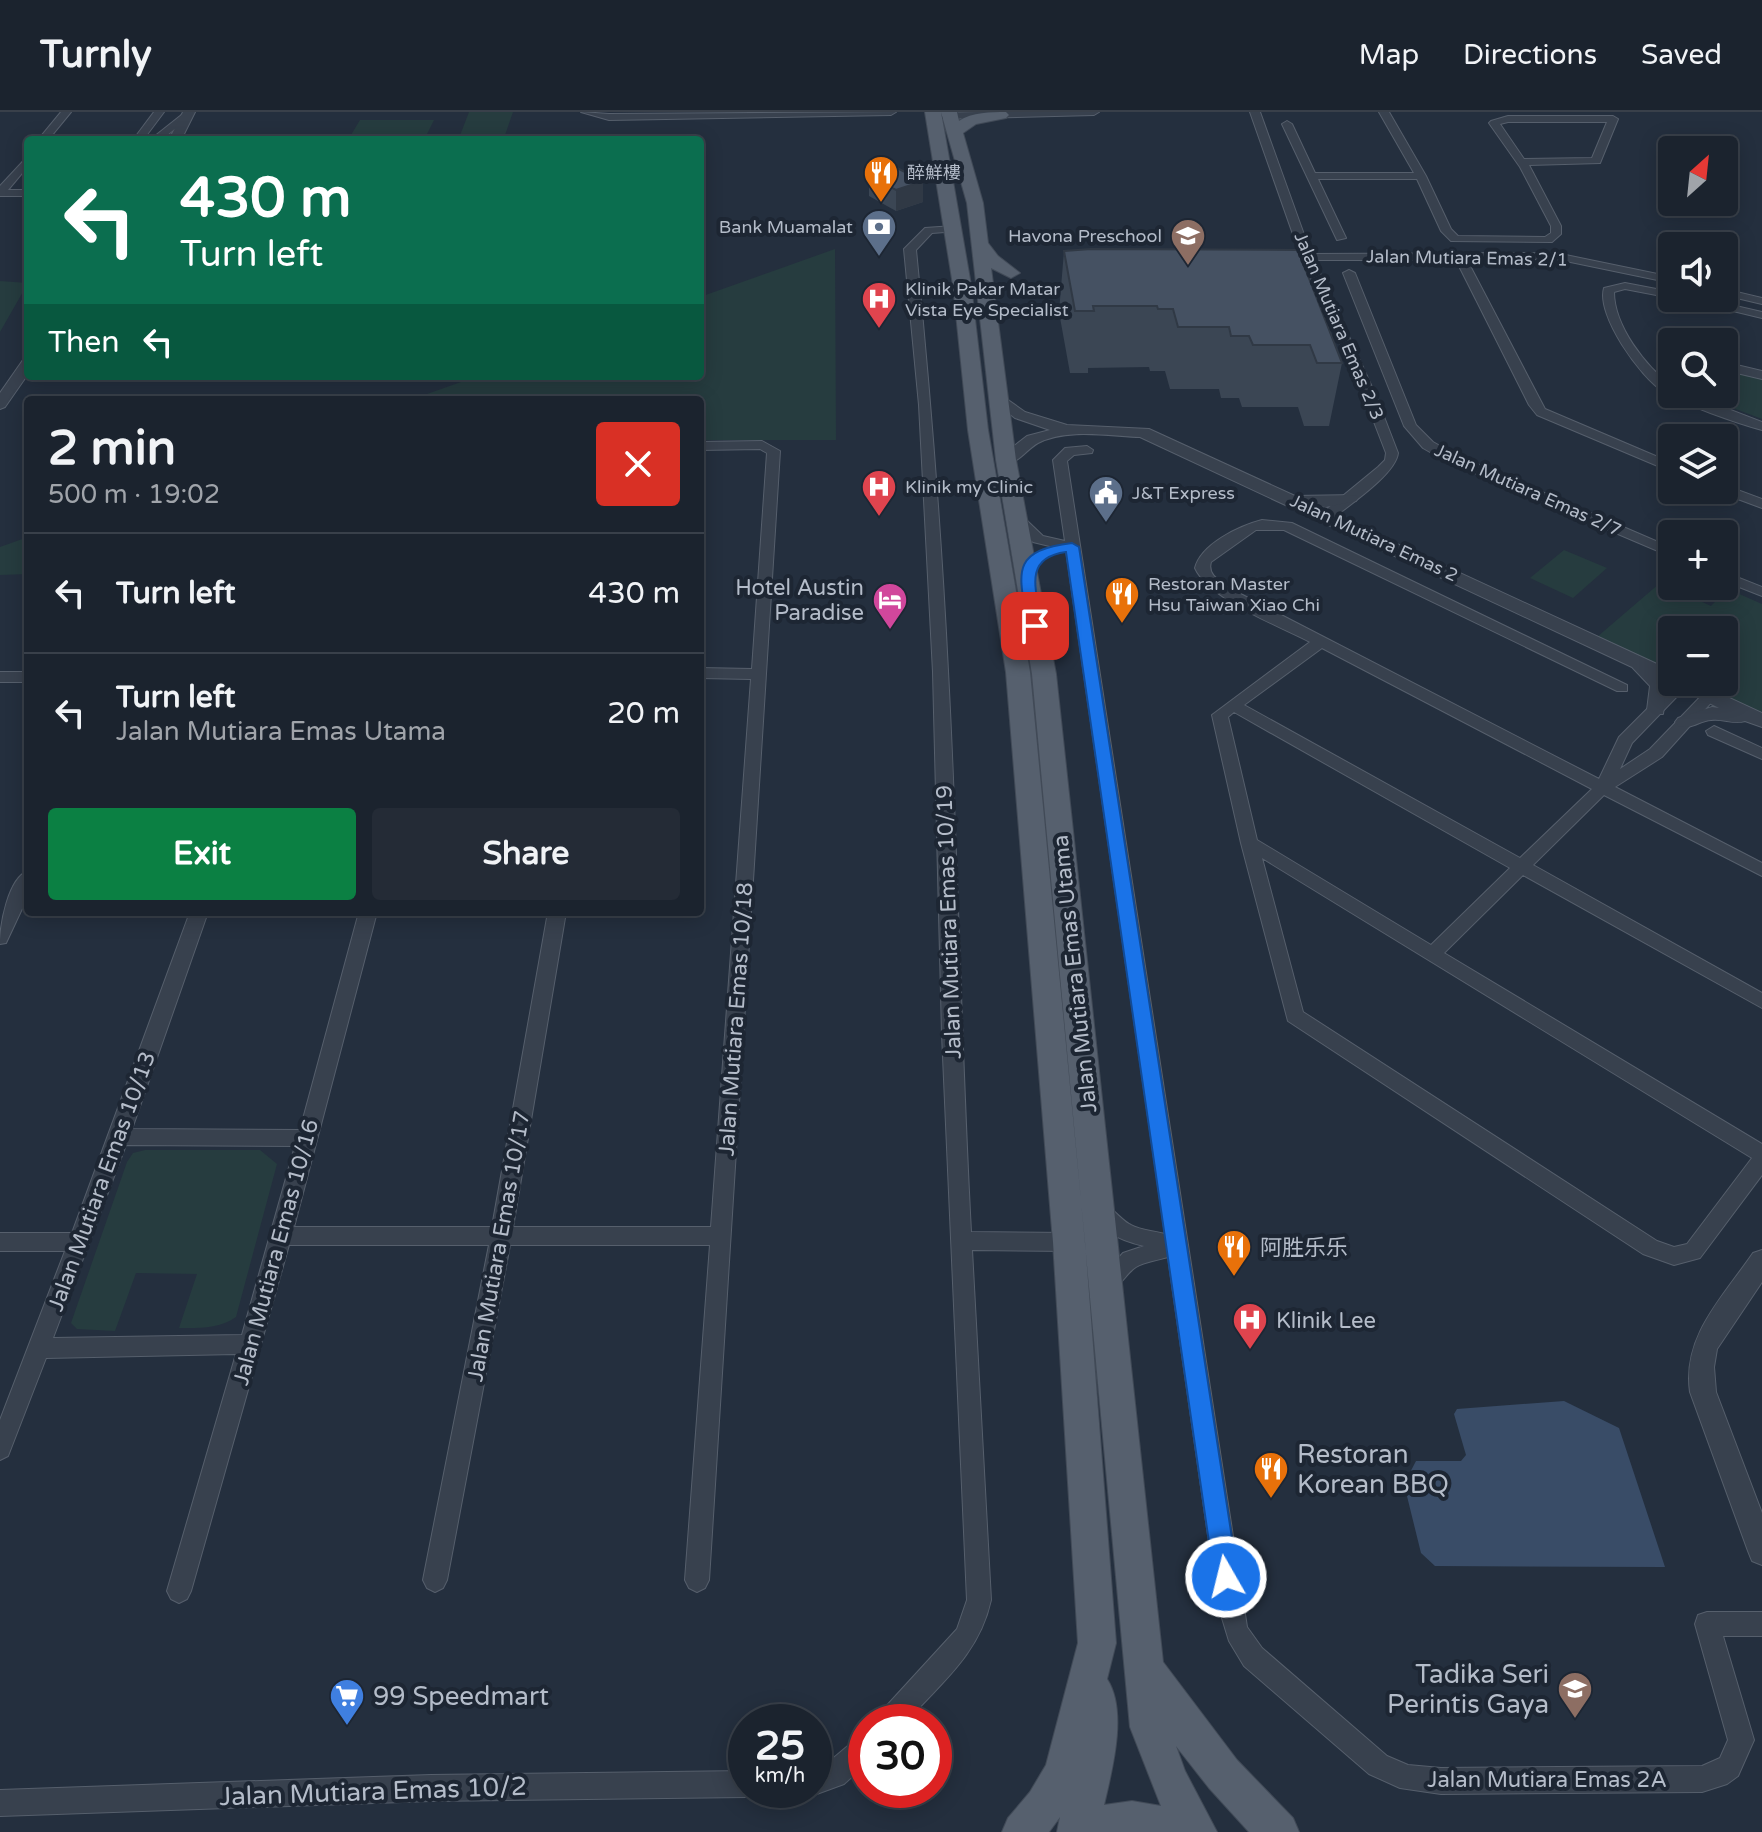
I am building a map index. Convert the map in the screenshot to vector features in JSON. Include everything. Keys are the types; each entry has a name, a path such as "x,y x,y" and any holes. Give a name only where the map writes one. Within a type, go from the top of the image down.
{"main road":[{"path":"944,118 971,120 1001,115"},
{"name":"Jalan Mutiara Emas Utama","path":"944,118 954,229 972,279 998,398 1044,674 1150,1727 1169,1781 1197,1832"},
{"name":"Jalan Mutiara Emas Utama","path":"944,118 975,203 979,242 972,279 978,430 1018,672 1069,1242 1097,1643 1095,1660"},
{"path":"979,242 992,260 1011,273"},
{"path":"1022,1832 1044,1806 1064,1773 1095,1660"},
{"path":"1077,1832 1097,1749 1095,1660"},
{"path":"1142,1667 1247,1806 1279,1832"},
{"path":"1087,1832 1127,1820 1155,1823 1178,1832"}],"street":[{"path":"46,136 66,112"},
{"path":"141,136 159,112"},
{"path":"586,112 609,117 892,112"},
{"path":"1001,115 1094,112"},
{"name":"Jalan Mutiara Emas 2/3","path":"1255,112 1307,257 1370,396 1392,453 1391,461 1383,470 1327,516"},
{"path":"1384,112 1421,176 1446,231 1455,239 1548,240 1556,234 1556,226 1521,162 1494,123 1499,120 1612,118 1614,121 1598,159 1591,162 1521,162"},
{"path":"160,136 188,114"},
{"path":"177,136 188,114"},
{"path":"1287,124 1341,238"},
{"path":"0,193 24,164"},
{"path":"1311,176 1421,176"},
{"path":"0,193 24,193"},
{"name":"Jalan Mutiara Emas 10/19","path":"906,1704 966,1638 979,1600 945,883 940,645 925,405 910,249 929,230 954,229"},
{"path":"1460,256 1541,412 1658,462"},
{"name":"Jalan Mutiara Emas 2/1","path":"1307,257 1568,258 1658,277"},
{"name":"Jalan Mutiara Emas 2/7","path":"1349,273 1410,426 1422,440 1449,457 1658,547"},
{"path":"1658,292 1633,287 1612,288 1607,297 1611,311 1658,382"},
{"path":"1738,295 1762,301"},
{"path":"1738,310 1762,315"},
{"path":"0,404 24,369"},
{"path":"1738,369 1762,375"},
{"name":"Jalan Mutiara Emas 2","path":"998,398 1020,415 1067,430 1143,432 1658,671"},
{"path":"1715,408 1762,426"},
{"name":"Jalan Mutiara Emas 2","path":"1006,460 1033,439 1067,430"},
{"name":"Jalan Mutiara Emas 10/18","path":"697,1580 773,457 773,449 766,446 704,446"},
{"name":"Jalan Mutiara Emas 2A","path":"1087,450 1070,451 1060,460 1233,1626 1253,1657 1378,1765 1392,1774 1441,1781 1718,1776 1730,1768 1738,1756 1741,1740 1707,1624 1762,1624"},
{"path":"1280,494 1326,502 1350,498"},
{"path":"1738,495 1762,504"},
{"path":"1350,498 1345,509 1347,516 1365,534"},
{"path":"1016,518 1038,539 1072,547"},
{"path":"1622,688 1287,526 1270,522 1253,524 1204,560 1202,568 1206,577 1224,591 1762,870"},
{"path":"1027,577 1037,555 1072,547"},
{"path":"1738,582 1762,592"},
{"path":"1321,641 1220,715 1249,843 1295,1016 1650,1248 1674,1256 1693,1252 1762,1160"},
{"path":"1615,651 1643,668 1659,685 1656,710"},
{"path":"704,673 757,674"},
{"path":"0,677 24,677"},
{"path":"1603,787 1625,741 1667,696"},
{"path":"1431,955 1603,787 1656,753 1709,696"},
{"name":"Jalan Mutiara Emas 2","path":"1709,696 1762,722"},
{"path":"1233,705 1762,1001"},
{"path":"1685,722 1712,713 1762,722"},
{"path":"1714,731 1762,754"},
{"path":"1249,843 1762,1154"},
{"path":"0,938 24,886"},
{"name":"Jalan Mutiara Emas 10/13","path":"0,1449 119,1137 198,916"},
{"name":"Jalan Mutiara Emas 10/16","path":"179,1591 281,1236 367,916"},
{"name":"Jalan Mutiara Emas 10/17","path":"435,1580 501,1237 556,916"},
{"path":"119,1137 307,1138"},
{"path":"1098,1209 1126,1233 1177,1246"},
{"path":"281,1236 719,1236"},
{"path":"961,1241 1069,1242"},
{"path":"0,1242 77,1242"},
{"path":"1106,1284 1130,1259 1177,1246"},
{"path":"1762,1261 1706,1343 1700,1357 1700,1373 1703,1392 1762,1551"},
{"path":"39,1348 250,1344"},
{"path":"832,1776 848,1763"},
{"name":"Jalan Mutiara Emas 10/2","path":"0,1803 431,1788 728,1784"}],"green space":[{"path":"469,112 513,112 505,136 460,136"},
{"path":"360,120 434,120 426,136 350,136"},
{"path":"835,249 836,440 704,440 704,396 421,396 467,380 704,380 704,296"},
{"path":"0,281 24,283 24,290 0,332"},
{"path":"1738,373 1762,379 1762,419 1733,408 1738,408"},
{"path":"24,538 24,574 0,575 0,547"},
{"path":"1564,550 1607,568 1573,598 1530,578"},
{"path":"1658,585 1658,600 1698,600 1711,606 1717,600 1738,600 1738,593 1762,604 1762,713 1725,696 1738,696 1738,616 1658,616 1658,665 1597,637"},
{"path":"145,1150 260,1150 277,1164 236,1317 216,1326 179,1328 197,1274 136,1273 115,1331 77,1329 71,1323 127,1162 133,1153"}],"water":[{"path":"1564,1401 1619,1428 1665,1567 1435,1566 1421,1553 1404,1484 1416,1461 1461,1461 1466,1455 1454,1414 1457,1409"}],"building":[{"path":"895,167 923,181 896,190 869,176"},
{"path":"1298,250 1342,363 1317,363 1310,345 1253,345 1249,336 1231,336 1229,327 1178,327 1173,309 1093,306 1094,311 1075,311 1064,251"}],"place":[{"name":"醉鮮樓","path":"881,204"},
{"name":"Bank Muamalat","path":"879,258"},
{"name":"Havona Preschool","path":"1188,267"},
{"name":"Klinik Pakar Matar Vista Eye Specialist","path":"879,330"},
{"name":"Klinik my Clinic","path":"879,518"},
{"name":"J&T Express","path":"1106,524"},
{"name":"Restoran Master Hsu Taiwan Xiao Chi","path":"1122,625"},
{"name":"Hotel Austin Paradise","path":"890,631"},
{"name":"阿胜乐乐","path":"1234,1278"},
{"name":"Klinik Lee","path":"1250,1351"},
{"name":"Restoran Korean BBQ","path":"1271,1500"},
{"name":"Tadika Seri Perintis Gaya","path":"1575,1720"},
{"name":"99 Speedmart","path":"347,1727"}],"route":[{"path":"1035,626 1027,577 1034,559 1047,550 1072,547 1226,1577"}]}
